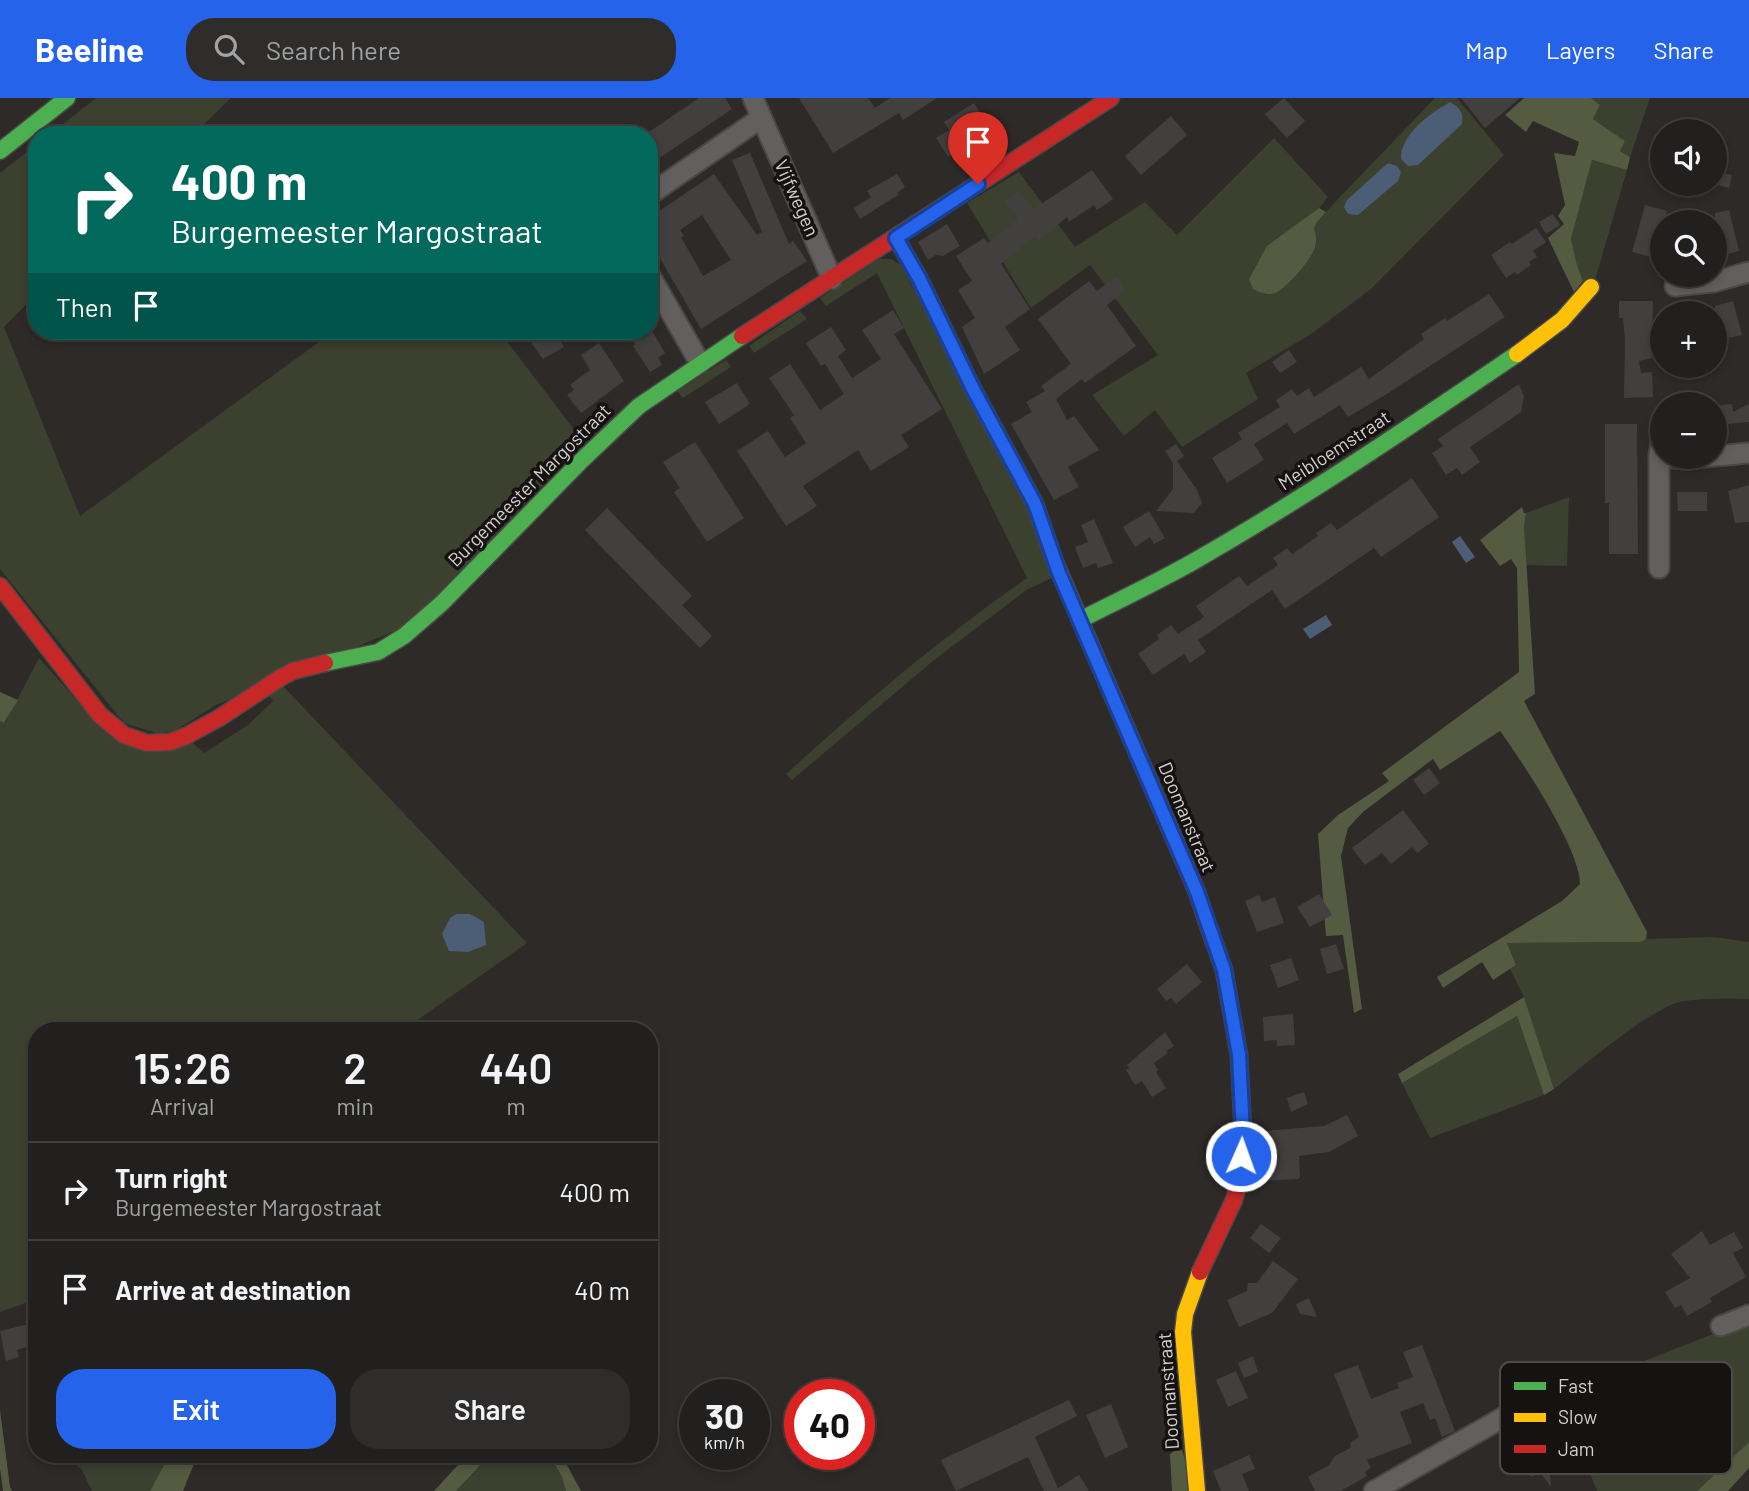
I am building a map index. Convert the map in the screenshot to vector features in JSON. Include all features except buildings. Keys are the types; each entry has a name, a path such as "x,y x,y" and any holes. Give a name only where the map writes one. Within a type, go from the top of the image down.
{"main road":[{"path":"32,126 68,98"},
{"name":"Burgemeester Margostraat","path":"0,586 100,715 116,730 136,740 154,744 178,740 196,732 283,675 370,655 390,646 436,607 641,404 700,363 1111,98"},
{"path":"0,151 28,129"},
{"name":"Doomanstraat","path":"896,238 1035,504 1059,573 1197,892 1224,970 1239,1055 1243,1133 1240,1179 1234,1200 1193,1287 1185,1314 1183,1332 1197,1491"},
{"name":"Meibloemstraat","path":"1080,620 1196,560 1351,466 1542,337 1562,320 1591,287"}],"street":[{"name":"Vijfwegen","path":"753,98 832,279"},
{"path":"658,189 761,118"},
{"path":"1727,278 1749,272"},
{"path":"658,290 700,363"},
{"path":"1727,455 1749,453"},
{"path":"1659,568 1662,469"},
{"path":"1721,1326 1749,1315"},
{"path":"1374,1491 1500,1418"}],"green space":[{"path":"96,98 231,98 202,126 60,126"},
{"path":"1435,98 1457,98 1504,155 1371,289 1311,334 1246,373 1258,399 1182,447 1155,410 1124,436 1092,395 1158,355 1090,265 1031,308 967,203 1019,172 1075,247 1145,202 1177,235 1274,138 1328,197 1319,208 1267,247 1307,260 1314,244 1316,222"},
{"path":"1524,98 1591,98 1600,105 1593,119 1625,141 1620,151 1630,157 1627,170 1592,160 1571,239 1583,281 1574,292 1548,238 1564,224 1558,216 1565,205 1554,153 1575,156 1579,142 1533,121 1526,132 1505,115"},
{"path":"1591,98 1650,98 1630,157 1620,151 1625,141 1593,119 1600,105"},
{"path":"28,151 28,302 4,327 80,516 322,340 506,340 579,436 581,445 409,625 216,705 176,730 159,734 124,723 0,569 0,173"},
{"path":"1592,160 1627,170 1595,280 1583,281 1571,239"},
{"path":"1319,208 1326,212 1316,224 1315,247 1304,266 1275,293 1267,294 1253,289 1249,279 1267,246"},
{"path":"879,259 891,259 901,265 1024,502 1054,577 1028,589 933,661 792,780 786,774 874,697 934,647 1027,578 877,273 826,306 820,298"},
{"path":"800,311 807,319 754,353 749,346"},
{"path":"726,360 731,367 683,398 677,391"},
{"path":"1569,497 1567,566 1526,565 1526,513"},
{"path":"1522,507 1526,513 1524,527 1535,694 1524,701 1647,932 1646,939 1641,942 1507,943 1516,965 1493,980 1482,962 1443,988 1437,977 1562,901 1580,884 1571,850 1560,828 1535,783 1500,731 1440,770 1433,759 1363,812 1348,828 1341,856 1362,1009 1354,1013 1343,935 1326,936 1318,834 1338,815 1389,781 1382,773 1519,672 1517,568 1511,559 1500,566 1480,540"},
{"path":"39,658 105,732 193,743 204,753 248,725 273,701 267,693 282,685 527,943 415,1022 28,1022 28,1302 0,1312 0,721 5,723"},
{"path":"0,692 18,700 4,723 0,721"},
{"path":"1714,937 1749,942 1749,999 1700,999 1671,1005 1637,1025 1554,1089 1524,997 1510,969 1516,965 1507,943 1641,942 1646,939"},
{"path":"1524,997 1554,1089 1544,1095 1517,1016 1402,1083 1398,1074"},
{"path":"1517,1016 1544,1095 1430,1138 1402,1083"},
{"path":"1749,1320 1749,1442 1732,1458 1732,1362 1641,1362"},
{"path":"0,1410 12,1491 3,1491 0,1468"},
{"path":"1749,1442 1749,1468 1728,1491 1697,1491 1715,1474 1732,1474 1732,1458"},
{"path":"1181,1446 1194,1491 1172,1491 1170,1454"},
{"path":"74,1463 165,1463 150,1491 92,1491 82,1470"},
{"path":"165,1463 194,1463 183,1491 150,1491"},
{"path":"460,1463 482,1463 456,1491 434,1491"},
{"path":"483,1463 554,1463 566,1491 456,1491"},
{"path":"554,1463 566,1463 581,1491 566,1491"},
{"path":"1590,1474 1715,1474 1697,1491 1597,1491"}],"water":[{"path":"1450,102 1460,110 1462,124 1418,165 1408,166 1401,159 1402,150 1411,133 1426,118"},
{"path":"1388,163 1397,166 1401,172 1398,181 1358,215 1348,214 1344,207 1347,200"},
{"path":"1460,536 1475,557 1466,563 1452,542"},
{"path":"1326,615 1332,625 1310,639 1303,629"},
{"path":"456,914 470,914 484,922 486,945 468,952 449,951 442,934 450,918"}],"traffic: fast":[{"path":"32,126 67,98"},
{"path":"0,151 28,129"},
{"path":"896,238 1035,504 1055,562"},
{"path":"325,663 378,652 404,636 442,603 581,461 639,406 742,336"},
{"path":"1080,620 1184,567 1239,535 1359,460 1517,354"}],"traffic: slow":[{"path":"1517,354 1562,320 1591,287"},
{"path":"1055,562 1197,892 1207,922"},
{"path":"1197,1491 1183,1332 1185,1314 1200,1272"}],"traffic: jam":[{"path":"742,336 1111,98"},
{"path":"0,586 100,715 124,735 147,743 170,742 186,736 293,671 325,663"},
{"path":"1200,1272 1234,1200 1240,1179 1243,1133 1239,1055 1224,970 1207,922"}],"route":[{"path":"978,184 896,238 1035,504 1059,573 1213,934 1224,970 1239,1055 1243,1133 1241,1156"}]}
